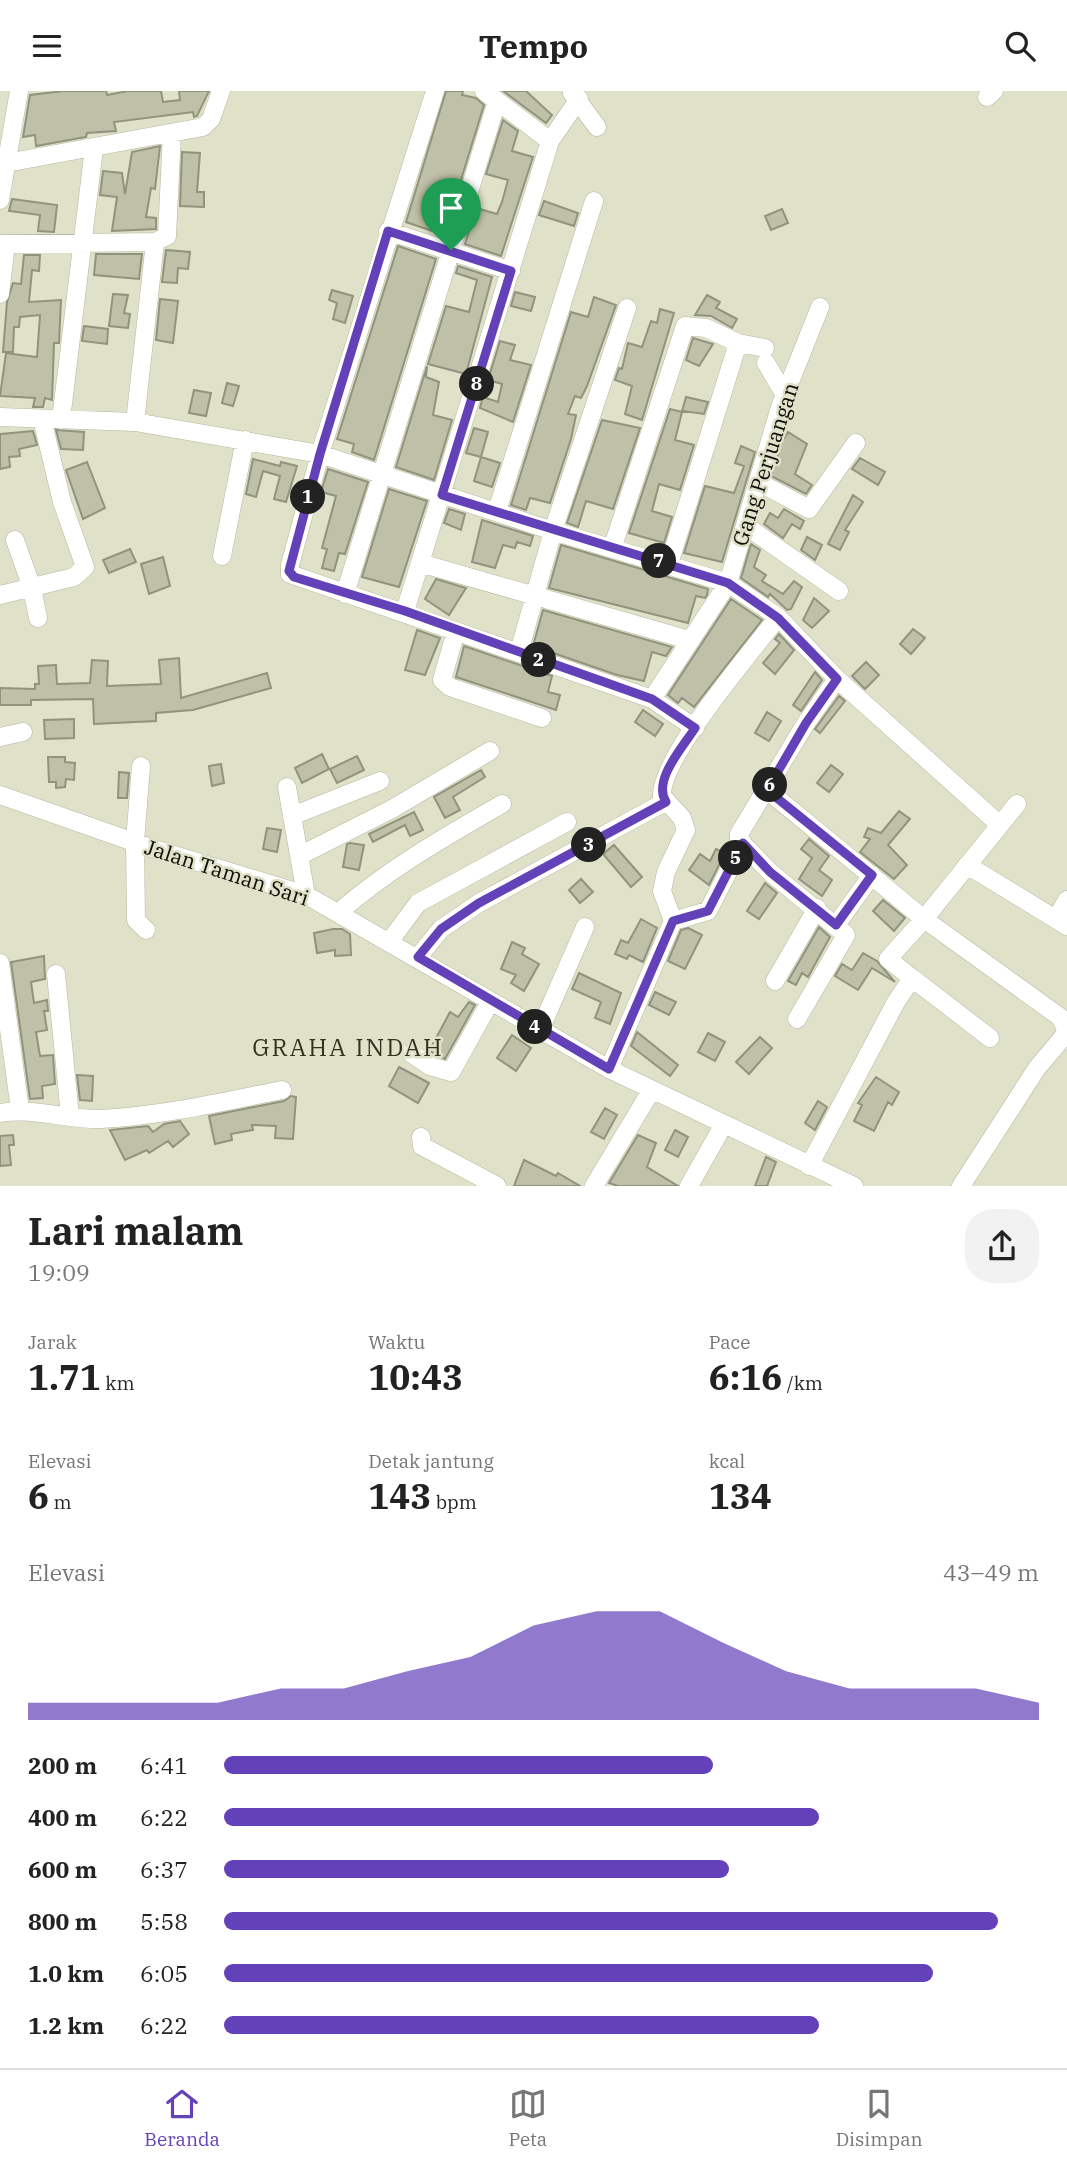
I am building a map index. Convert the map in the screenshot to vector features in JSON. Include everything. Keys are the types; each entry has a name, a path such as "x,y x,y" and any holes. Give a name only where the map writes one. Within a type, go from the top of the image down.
{"street":[{"path":"0,200 19,91"},
{"path":"6,163 203,127 211,119 221,91"},
{"path":"435,91 388,231 320,454 289,571 294,577 405,611 652,699 695,728"},
{"path":"405,611 550,141 575,95 597,127"},
{"path":"345,594 451,250 491,96 550,141"},
{"path":"0,294 3,244 155,242 167,236 172,133"},
{"path":"61,420 94,148"},
{"path":"497,511 594,201"},
{"path":"388,231 511,271"},
{"path":"135,422 155,242"},
{"name":"Gang Perjuangan","path":"652,699 728,583 785,395 820,307"},
{"path":"519,652 553,531 627,308"},
{"path":"612,546 685,326 706,328 765,356 785,395"},
{"path":"669,564 738,343"},
{"path":"0,417 135,422 320,454 553,531 612,546 728,583 778,618 837,679 1000,825"},
{"path":"0,596 74,577 85,567 62,502 42,419"},
{"path":"222,557 245,440"},
{"path":"758,482 810,509 856,443"},
{"path":"746,526 839,591"},
{"path":"15,540 32,588 38,618"},
{"path":"420,563 689,640"},
{"path":"609,1069 673,921 662,891 666,872 686,830 682,818 666,802 662,787 671,765 695,728 778,618"},
{"path":"456,631 442,680 450,687 542,718"},
{"path":"797,1019 846,935 817,908 770,872 743,843 739,834 806,723 837,679"},
{"path":"0,737 23,732"},
{"path":"302,855 392,809 490,751"},
{"path":"141,766 135,842 136,920 146,930"},
{"path":"292,816 380,781"},
{"path":"287,787 302,855 306,895"},
{"path":"767,790 924,919 1060,1017 1066,1029 1066,1034 1037,1068 961,1186"},
{"name":"Jalan Taman Sari","path":"0,795 135,842 306,895 609,1069 854,1186"},
{"path":"418,957 441,929 479,903 666,802"},
{"path":"338,913 367,887 406,861 502,804"},
{"path":"990,1038 888,959 1017,804"},
{"path":"390,942 418,903 567,822"},
{"path":"673,921 708,911 743,843"},
{"path":"967,865 1062,923 1067,900"},
{"path":"836,925 872,875"},
{"path":"775,981 817,908"},
{"path":"540,1030 585,927"},
{"path":"0,963 6,1058 20,1110"},
{"path":"56,974 70,1116"},
{"path":"809,1166 896,1002 912,978"},
{"path":"411,1053 430,1066 451,1072 490,1002"},
{"path":"0,1113 20,1110 97,1119 129,1117 282,1090"},
{"path":"594,1186 651,1091"},
{"path":"689,1186 724,1124"},
{"path":"421,1137 422,1146 497,1186"}],"building":[{"path":"64,91 106,91 107,95 128,91 161,91 163,102 180,100 179,91 209,91 194,117 193,112 114,122 116,131 87,133 86,137 36,146 35,135 23,137 30,95"},
{"path":"446,91 463,91 462,95 476,98 484,105 444,235 406,222"},
{"path":"503,91 526,91 552,115 546,123"},
{"path":"503,120 518,131 512,151 533,157 501,256 465,244 476,208 497,214 502,202 508,180 486,174"},
{"path":"160,146 155,189 151,188 146,217 156,218 156,229 112,231 117,197 100,195 103,171 122,173 125,194 132,152"},
{"path":"182,152 200,153 197,192 204,192 204,207 180,206"},
{"path":"12,199 57,205 54,232 38,231 40,215 9,211"},
{"path":"544,201 578,213 574,226 539,215"},
{"path":"782,209 788,223 771,230 765,216"},
{"path":"398,246 436,259 374,460 352,452 354,444 337,439"},
{"path":"166,250 190,252 188,269 178,268 177,283 162,282"},
{"path":"96,254 142,254 139,279 94,275"},
{"path":"24,255 40,255 39,271 32,270 29,302 61,300 59,343 54,343 52,400 45,398 43,407 33,407 35,398 0,396 6,353 37,357 40,315 20,317 19,327 14,327 13,352 3,352 7,302 13,283 21,284"},
{"path":"458,266 492,277 466,374 428,364 446,306 469,312 477,280 456,273"},
{"path":"332,290 353,296 345,323 333,319 337,303 329,300"},
{"path":"515,292 535,297 531,311 511,306"},
{"path":"113,294 128,295 124,313 130,314 128,328 109,326"},
{"path":"707,295 720,302 716,308 737,319 732,328 711,316 695,315"},
{"path":"594,297 616,305 587,386 581,398 575,396 568,414 576,415 550,503 530,498 526,510 511,505 571,312 588,317"},
{"path":"160,299 178,301 173,343 156,340"},
{"path":"660,309 674,313 642,420 625,414 632,386 615,380 619,368 622,369 628,343 642,347 651,321 657,323"},
{"path":"84,326 108,329 107,344 82,341"},
{"path":"693,338 713,344 699,366 686,360"},
{"path":"500,341 515,345 510,360 531,365 513,422 480,408 483,397 498,402 502,384 488,380"},
{"path":"427,366 426,377 439,382 433,415 452,420 434,480 396,467"},
{"path":"227,383 239,386 233,406 222,403"},
{"path":"194,390 211,393 206,416 189,413"},
{"path":"686,397 708,402 704,414 682,411"},
{"path":"670,409 682,412 675,440 694,445 680,490 659,484 652,511 672,517 664,543 629,533"},
{"path":"602,420 640,428 613,509 586,501 578,527 567,523"},
{"path":"474,428 488,432 481,457 466,453"},
{"path":"56,430 84,432 83,450 61,449"},
{"path":"33,431 37,445 19,449 20,456 9,457 10,467 0,469 0,434"},
{"path":"788,432 807,444 795,474 812,485 806,494 771,476"},
{"path":"741,446 755,452 722,562 684,553 705,486 734,493 744,466 735,463"},
{"path":"481,457 500,463 492,487 474,481"},
{"path":"860,458 885,472 878,485 852,469"},
{"path":"253,459 280,466 281,462 297,466 286,502 274,499 280,476 263,471 256,497 246,494"},
{"path":"87,462 105,508 83,519 66,470"},
{"path":"328,469 368,482 345,554 339,553 334,571 322,568 327,549 322,548 336,496 321,492"},
{"path":"389,489 427,501 399,587 362,577"},
{"path":"853,495 863,502 845,530 849,532 840,550 828,544"},
{"path":"449,509 465,514 461,530 444,523"},
{"path":"784,509 804,521 800,529 792,524 783,538 764,524 770,513 778,518"},
{"path":"482,520 533,536 530,546 517,542 515,548 503,545 495,568 472,562"},
{"path":"807,537 822,545 815,560 801,550"},
{"path":"751,544 760,550 754,567 766,575 762,581 783,594 794,581 802,587 791,609 787,610 770,594 768,597 741,578"},
{"path":"561,545 708,589 707,595 705,598 696,596 688,623 549,588"},
{"path":"130,549 136,562 109,573 103,560"},
{"path":"163,557 170,586 149,594 141,564"},
{"path":"436,579 466,588 449,615 425,599"},
{"path":"814,598 829,611 812,628 803,620"},
{"path":"731,599 762,620 694,707 682,698 678,703 668,695"},
{"path":"543,610 672,647 666,656 652,652 644,681 617,675 533,646"},
{"path":"913,629 925,638 911,654 900,644"},
{"path":"417,630 440,638 425,675 405,670"},
{"path":"779,634 794,650 775,674 763,663 780,643 775,639"},
{"path":"464,646 552,676 548,692 560,695 556,710 456,677"},
{"path":"179,658 181,698 267,673 271,688 193,710 156,713 156,721 94,724 93,699 31,700 31,705 0,705 0,688 35,689 35,684 39,684 38,666 56,665 57,684 90,683 92,660 108,661 107,686 161,684 159,660"},
{"path":"866,662 879,675 865,689 852,676"},
{"path":"815,672 822,680 801,711 793,705"},
{"path":"839,696 845,701 820,733 815,729"},
{"path":"643,710 663,724 655,736 635,722"},
{"path":"767,712 781,721 769,741 755,733"},
{"path":"74,719 74,738 45,739 44,720"},
{"path":"322,754 329,769 302,783 295,768"},
{"path":"357,756 364,770 337,783 330,769"},
{"path":"48,757 65,757 65,762 75,763 74,780 66,779 65,787 56,788 56,782 49,782"},
{"path":"221,764 224,783 212,786 209,766"},
{"path":"831,765 843,774 829,792 817,783"},
{"path":"481,770 485,777 453,797 460,810 445,818 434,797"},
{"path":"119,772 129,773 127,798 118,798"},
{"path":"899,811 910,819 888,845 907,865 894,879 860,852 870,839 864,837 868,828 881,833"},
{"path":"414,812 423,830 410,836 405,825 373,842 369,834"},
{"path":"267,828 281,830 277,852 263,849"},
{"path":"809,839 829,856 819,870 832,880 822,896 799,879 812,858 801,849"},
{"path":"347,844 364,845 359,870 343,867"},
{"path":"614,845 642,877 631,887 603,854"},
{"path":"716,849 725,853 709,885 689,870 700,854 710,861"},
{"path":"581,879 593,892 580,903 569,890"},
{"path":"765,883 777,893 759,919 747,911"},
{"path":"883,900 905,918 894,931 873,911"},
{"path":"641,919 657,928 643,962 629,955 627,959 615,954 621,940 628,943"},
{"path":"819,927 830,937 808,977 802,973 796,985 788,981"},
{"path":"688,928 702,935 685,969 668,961 681,930"},
{"path":"342,929 350,934 351,955 335,956 335,950 317,953 314,933"},
{"path":"512,942 525,948 522,954 539,964 524,991 511,983 516,975 501,969"},
{"path":"863,953 877,961 895,982 872,968 858,990 835,976 842,964 852,970"},
{"path":"44,956 45,979 31,982 34,1003 47,1000 48,1011 44,1011 47,1030 36,1032 40,1056 53,1055 55,1084 42,1086 43,1098 30,1099 11,962"},
{"path":"579,973 621,993 610,1024 595,1018 601,1002 572,989"},
{"path":"655,992 676,1002 669,1015 649,1005"},
{"path":"469,1002 475,1005 445,1059 429,1051 450,1012 458,1017"},
{"path":"637,1032 678,1065 670,1076 631,1046"},
{"path":"708,1033 725,1042 715,1061 698,1052"},
{"path":"512,1035 531,1048 516,1071 497,1058"},
{"path":"760,1037 772,1048 749,1074 736,1062"},
{"path":"399,1067 429,1083 418,1103 389,1086"},
{"path":"77,1075 93,1076 92,1101 80,1100"},
{"path":"876,1077 899,1092 892,1105 888,1102 874,1131 854,1121 862,1105 858,1103"},
{"path":"291,1096 296,1097 293,1139 275,1138 276,1126 252,1125 253,1130 231,1134 232,1140 215,1144 209,1116 284,1101"},
{"path":"818,1101 827,1107 815,1130 805,1123"},
{"path":"605,1108 617,1115 604,1139 591,1132"},
{"path":"180,1121 189,1134 173,1147 168,1141 149,1153 147,1150 125,1160 110,1130 148,1126 153,1132 164,1124"},
{"path":"675,1130 688,1137 678,1157 665,1150"},
{"path":"13,1135 14,1145 9,1145 11,1165 0,1166 0,1136"},
{"path":"638,1135 656,1143 647,1167 678,1186 618,1186 609,1183"},
{"path":"766,1157 776,1162 767,1186 755,1186"},
{"path":"524,1160 556,1176 558,1173 580,1186 514,1186"}],"district":[{"name":"GRAHA INDAH","path":"348,1047"}],"route":[{"path":"388,231 451,250 511,271 442,495 728,583 778,618 837,679 806,723 767,790 872,875 836,925 770,872 743,843 714,904 708,911 673,921 609,1069 490,1002 418,957 441,929 479,903 666,802 662,796 662,787 671,765 695,728 652,699 405,611 294,577 289,571 320,454 388,231"}]}
